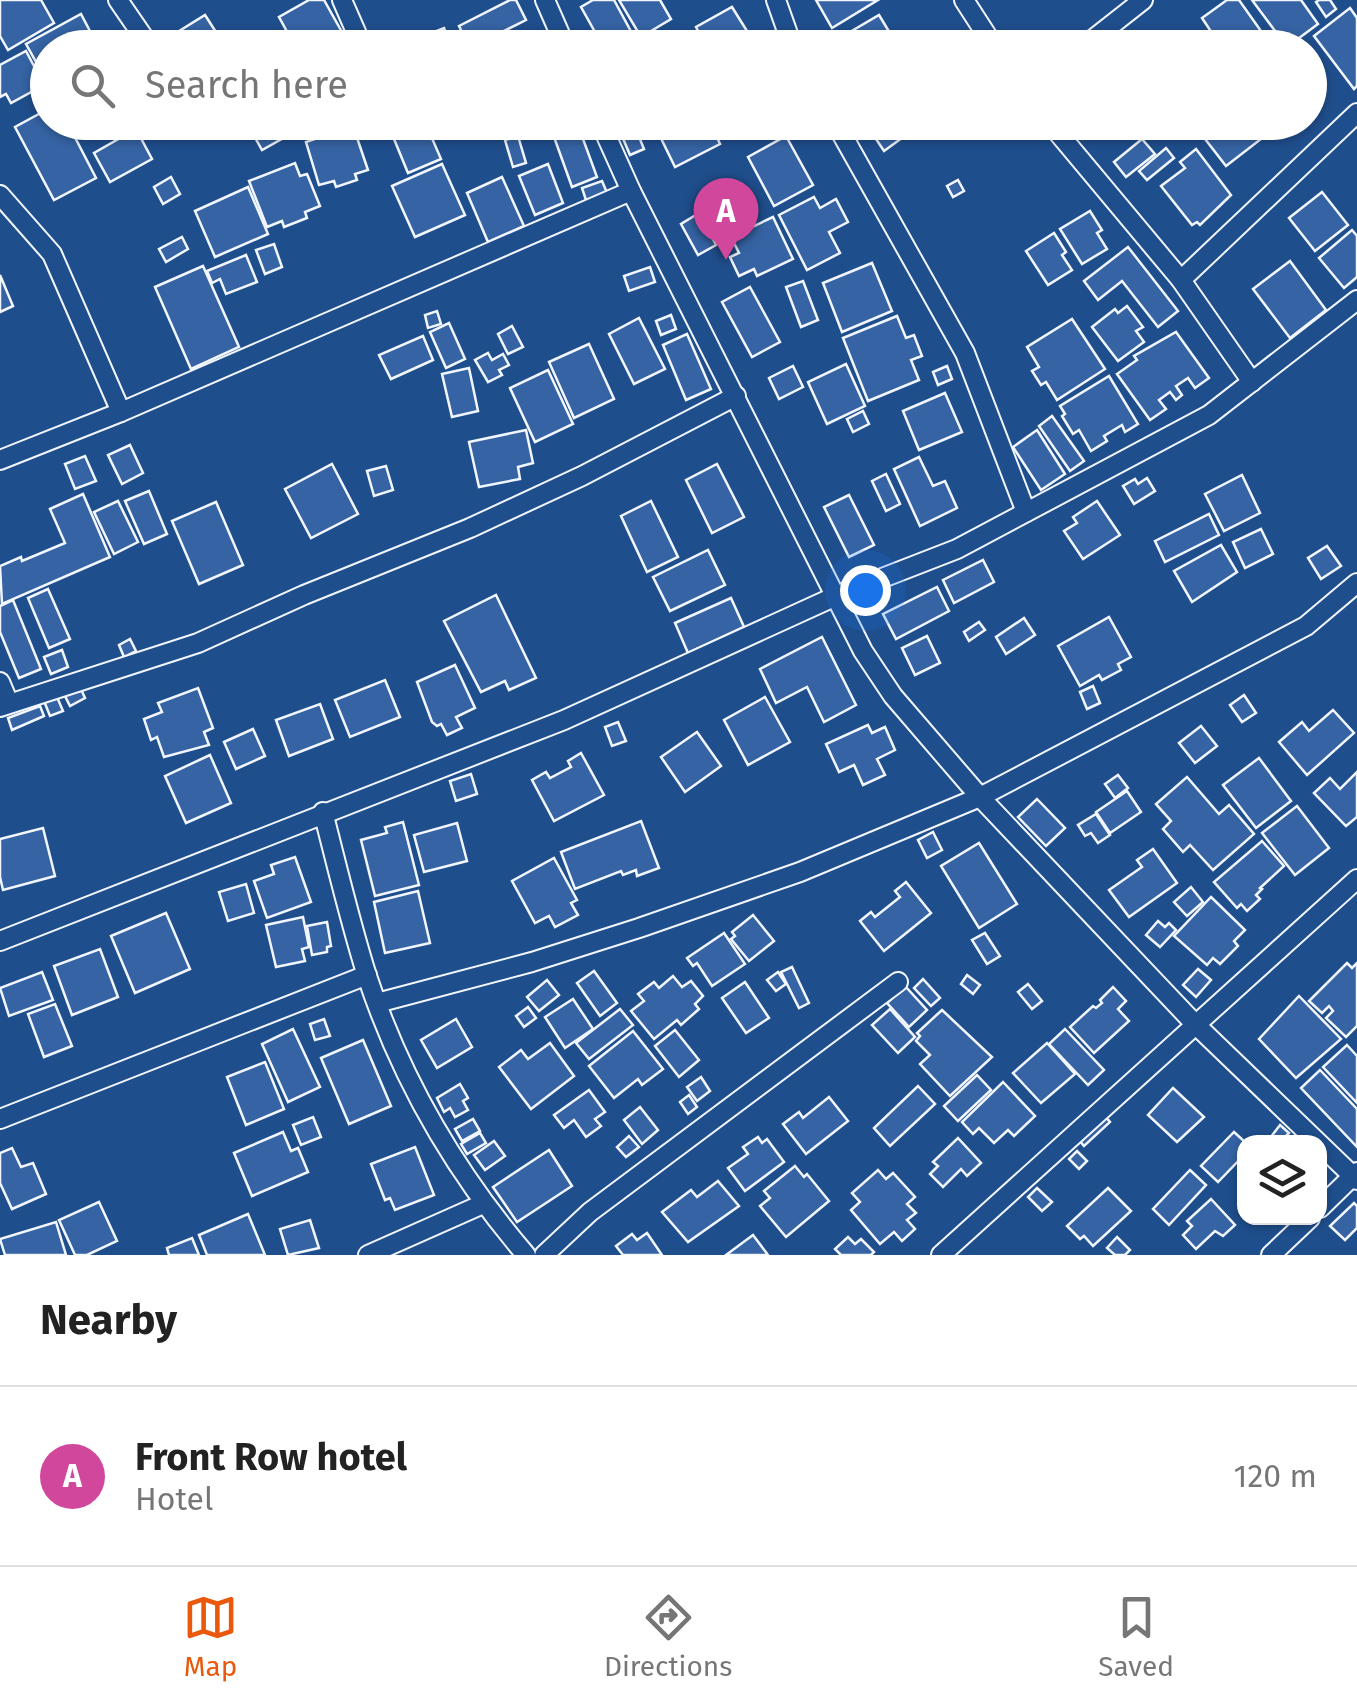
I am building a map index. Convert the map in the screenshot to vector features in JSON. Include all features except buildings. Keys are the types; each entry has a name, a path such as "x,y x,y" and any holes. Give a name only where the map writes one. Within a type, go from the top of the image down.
{"street":[{"path":"118,0 139,30"},
{"path":"342,0 356,30"},
{"path":"545,0 558,30"},
{"path":"776,0 787,30"},
{"path":"964,0 983,30"},
{"path":"1105,30 1143,0"},
{"path":"1180,280 1357,113"},
{"path":"608,140 863,651 893,696 980,797 1194,1023 1356,1176 1327,1202"},
{"path":"845,140 965,353 1026,512"},
{"path":"1065,140 1180,280 1252,382"},
{"path":"0,460 121,412 631,191"},
{"path":"0,195 52,254 121,412"},
{"path":"0,942 564,720 836,596 958,549 1210,415 1357,300"},
{"path":"0,682 4,704 198,643 582,476 736,396"},
{"path":"378,1003 532,962 657,922 800,872 980,797 1306,626 1357,584"},
{"path":"323,812 367,975 425,1114 483,1204 526,1255"},
{"path":"941,1255 1357,878"},
{"path":"0,1119 367,975"},
{"path":"544,1255 590,1212 898,982"},
{"path":"368,1255 483,1204"},
{"path":"1271,1255 1303,1225"}],"place":[{"name":"Front Row hotel","path":"726,260"}]}
